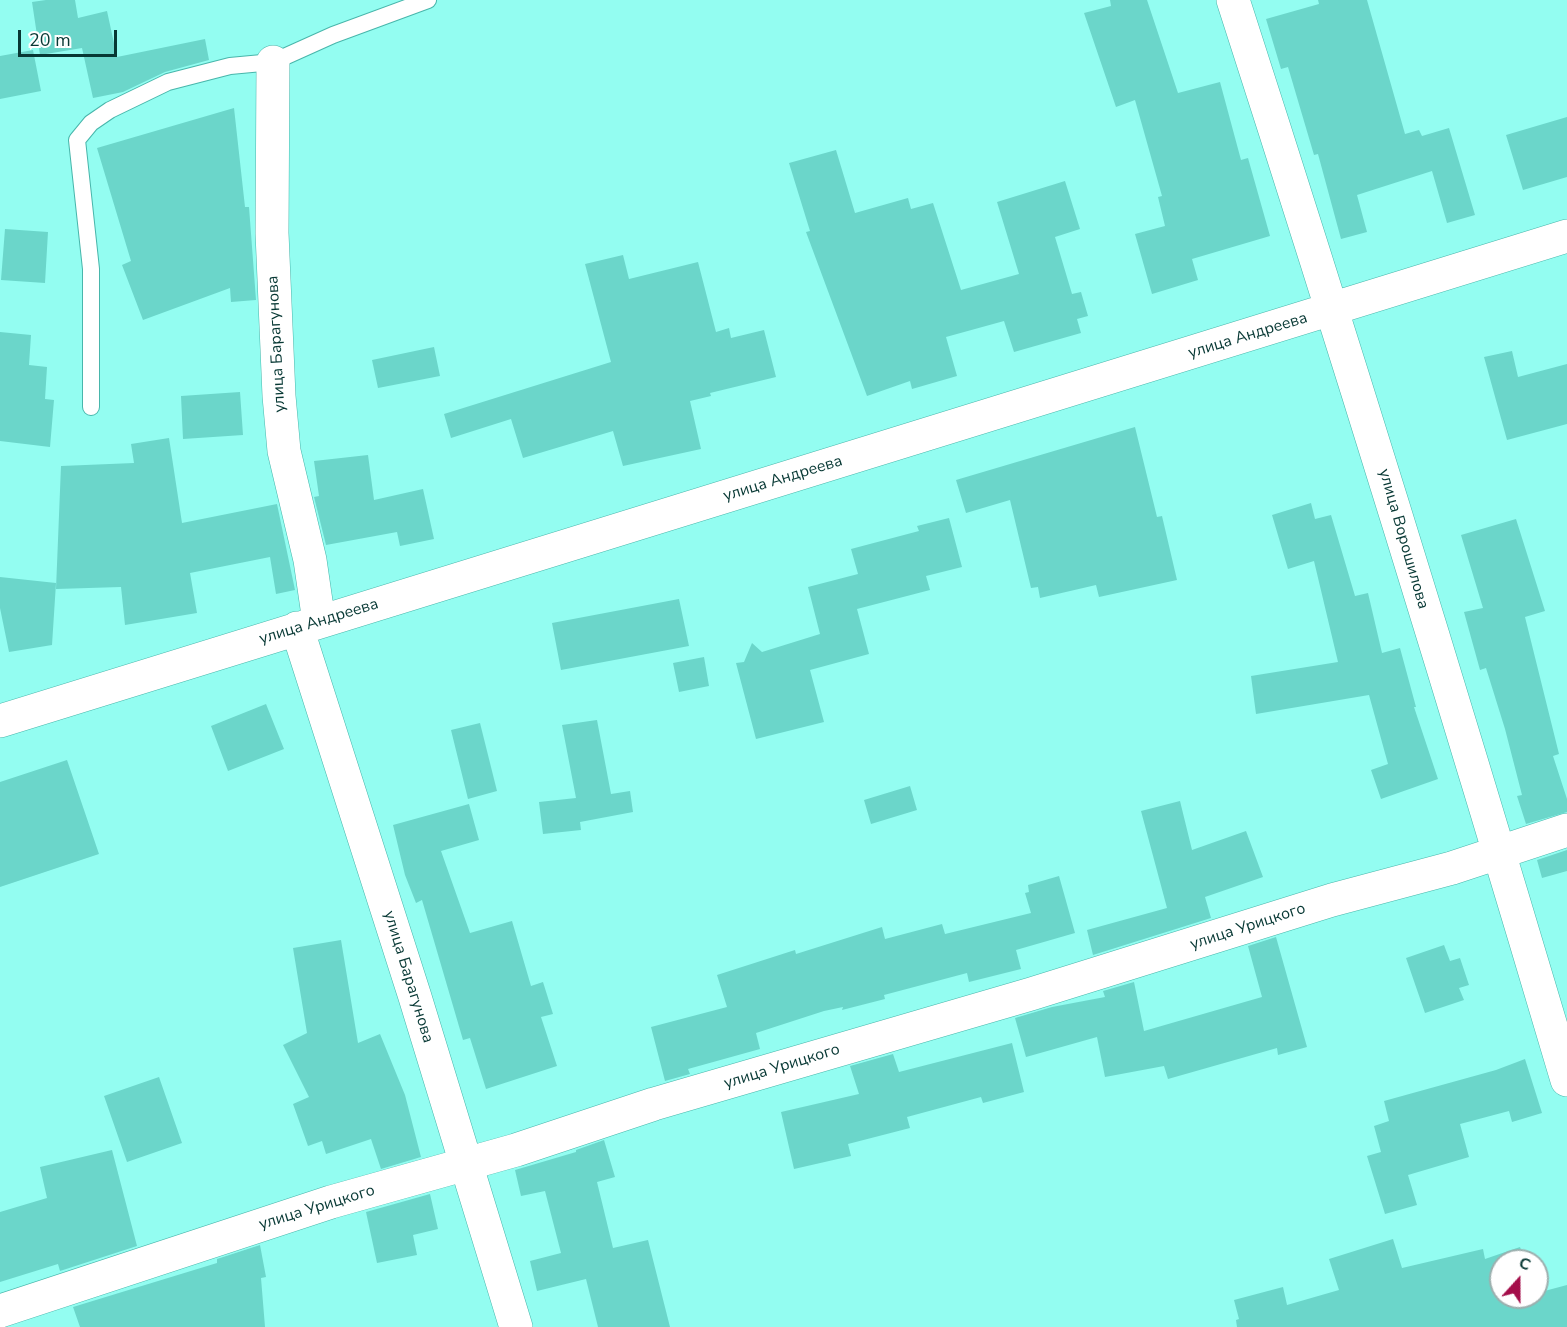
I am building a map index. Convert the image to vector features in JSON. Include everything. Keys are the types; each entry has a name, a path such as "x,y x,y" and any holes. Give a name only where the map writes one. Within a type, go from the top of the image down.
{"street":[{"name":"улица Ворошилова","path":"1233,0 1362,400 1419,596 1500,850 1567,1080"},
{"name":"улица Барагунова","path":"273,62 272,233 281,418 284,451 310,560 308,625 516,1327"},
{"name":"улица Андреева","path":"0,721 1567,236"},
{"name":"улица Урицкого","path":"0,1311 331,1203 466,1164 654,1104 1031,994 1332,900 1452,868 1500,850 1567,830"}],"lane":[{"path":"91,407 91,269 77,140 91,123 110,110 168,82 230,66 273,62 333,35 428,0"}],"building":[{"path":"75,0 78,18 107,11 117,57 205,39 209,60 165,72 123,92 93,98 82,48 40,55 32,2"},
{"path":"1110,0 1147,0 1178,93 1220,82 1241,160 1248,158 1270,236 1192,259 1198,280 1152,294 1135,234 1165,226 1158,197 1162,196 1135,100 1116,107 1084,13 1111,6"},
{"path":"1318,0 1367,0 1405,134 1419,130 1422,136 1449,128 1475,215 1447,223 1432,171 1357,195 1367,232 1341,239 1318,154 1314,155 1288,67 1281,69 1266,19 1319,4"},
{"path":"33,50 41,91 0,99 0,56"},
{"path":"234,108 245,207 249,207 256,300 231,302 230,288 143,320 122,265 131,261 97,148"},
{"path":"1567,117 1567,177 1523,190 1506,135"},
{"path":"836,150 855,213 908,198 911,209 933,203 961,290 1019,274 997,202 1065,181 1080,229 1055,237 1072,294 1081,292 1088,316 1077,319 1081,333 1014,352 1004,321 946,337 957,376 912,389 910,381 867,396 806,232 810,231 789,163"},
{"path":"5,229 48,232 45,283 1,280"},
{"path":"623,255 629,279 698,262 716,332 729,328 731,338 764,330 776,377 710,393 711,396 690,401 701,449 623,466 613,431 523,458 511,419 451,438 444,414 611,362 585,264"},
{"path":"0,332 31,335 29,365 47,367 45,399 54,400 50,447 0,441"},
{"path":"434,347 440,376 378,388 372,360"},
{"path":"1512,351 1518,377 1567,364 1567,424 1507,440 1484,357"},
{"path":"240,392 243,435 183,439 181,396"},
{"path":"1135,427 1157,517 1162,516 1177,580 1099,597 1096,585 1040,598 1038,587 1031,588 1010,500 966,513 956,480"},
{"path":"169,438 182,523 277,504 295,590 276,594 270,557 190,573 197,613 125,625 121,587 56,589 61,466 134,463 131,444"},
{"path":"368,455 374,500 423,489 434,539 400,546 397,532 326,545 314,497 319,496 314,461"},
{"path":"1311,503 1315,519 1331,515 1355,596 1368,593 1382,653 1400,648 1416,707 1414,707 1438,779 1381,799 1371,770 1388,764 1369,695 1256,714 1251,676 1338,662 1314,561 1288,569 1272,515"},
{"path":"949,518 962,567 926,576 930,590 857,609 869,654 810,670 824,722 756,739 736,663 744,662 752,643 762,652 820,634 808,587 858,574 851,549 919,531 917,526"},
{"path":"1516,519 1545,611 1525,617 1559,754 1553,756 1567,799 1567,812 1526,824 1517,796 1522,795 1505,729 1486,668 1480,670 1464,612 1483,608 1461,535"},
{"path":"0,577 56,583 52,645 9,652 0,608"},
{"path":"679,599 689,646 561,670 552,623"},
{"path":"704,657 709,686 679,692 673,663"},
{"path":"266,704 284,749 228,771 211,726"},
{"path":"597,720 611,794 630,791 633,812 580,822 581,830 543,834 539,802 576,798 562,725"},
{"path":"480,723 497,791 468,799 451,730"},
{"path":"67,760 99,854 0,887 0,782"},
{"path":"910,786 917,810 871,824 864,800"},
{"path":"1180,801 1192,850 1246,831 1263,877 1205,897 1211,918 1093,955 1087,930 1167,908 1141,811"},
{"path":"469,804 479,840 441,851 470,933 512,921 531,986 543,982 553,1014 541,1017 557,1066 486,1089 470,1038 463,1040 422,900 416,903 405,875 393,825"},
{"path":"1567,850 1567,871 1542,878 1537,860"},
{"path":"1059,876 1075,933 1016,950 1021,969 969,982 967,973 884,995 885,999 842,1010 843,1007 824,1011 756,1033 760,1049 688,1069 690,1074 665,1081 651,1027 727,1007 717,975 795,950 796,954 882,927 885,939 942,924 945,934 1031,913 1025,893 1029,892 1028,885"},
{"path":"1276,937 1307,1047 1278,1055 1277,1048 1168,1079 1164,1066 1105,1077 1097,1037 1026,1057 1015,1018 1052,1007 1105,997 1103,991 1134,982 1144,1031 1262,997 1248,946"},
{"path":"341,940 358,1043 380,1034 405,1095 421,1157 381,1169 371,1139 326,1154 322,1141 308,1146 293,1104 309,1097 283,1045 307,1033 293,948"},
{"path":"1444,945 1450,961 1460,958 1469,985 1459,988 1464,1000 1425,1013 1406,958"},
{"path":"1012,1043 1024,1092 983,1103 981,1097 907,1117 910,1128 848,1144 851,1156 794,1169 781,1112 859,1094 850,1066 893,1054 899,1072"},
{"path":"1525,1059 1542,1113 1512,1122 1509,1111 1460,1124 1469,1157 1408,1175 1417,1205 1385,1214 1367,1156 1381,1152 1374,1126 1389,1121 1384,1101 1496,1070"},
{"path":"159,1077 182,1143 127,1162 104,1096"},
{"path":"604,1140 615,1177 597,1182 613,1248 648,1240 670,1327 598,1327 586,1279 537,1291 530,1261 561,1253 545,1191 521,1196 515,1170 576,1152 576,1150"},
{"path":"112,1150 137,1246 60,1271 58,1264 0,1282 0,1212 47,1198 40,1167"},
{"path":"430,1194 438,1229 413,1235 417,1255 377,1263 366,1212"},
{"path":"1393,1239 1402,1268 1483,1249 1485,1259 1489,1258 1489,1309 1549,1309 1549,1290 1567,1285 1567,1327 1237,1327 1236,1320 1239,1319 1234,1300 1283,1287 1287,1305 1339,1290 1329,1259"},
{"path":"260,1245 266,1277 261,1278 265,1327 80,1327 73,1307 217,1263 217,1259"}]}
